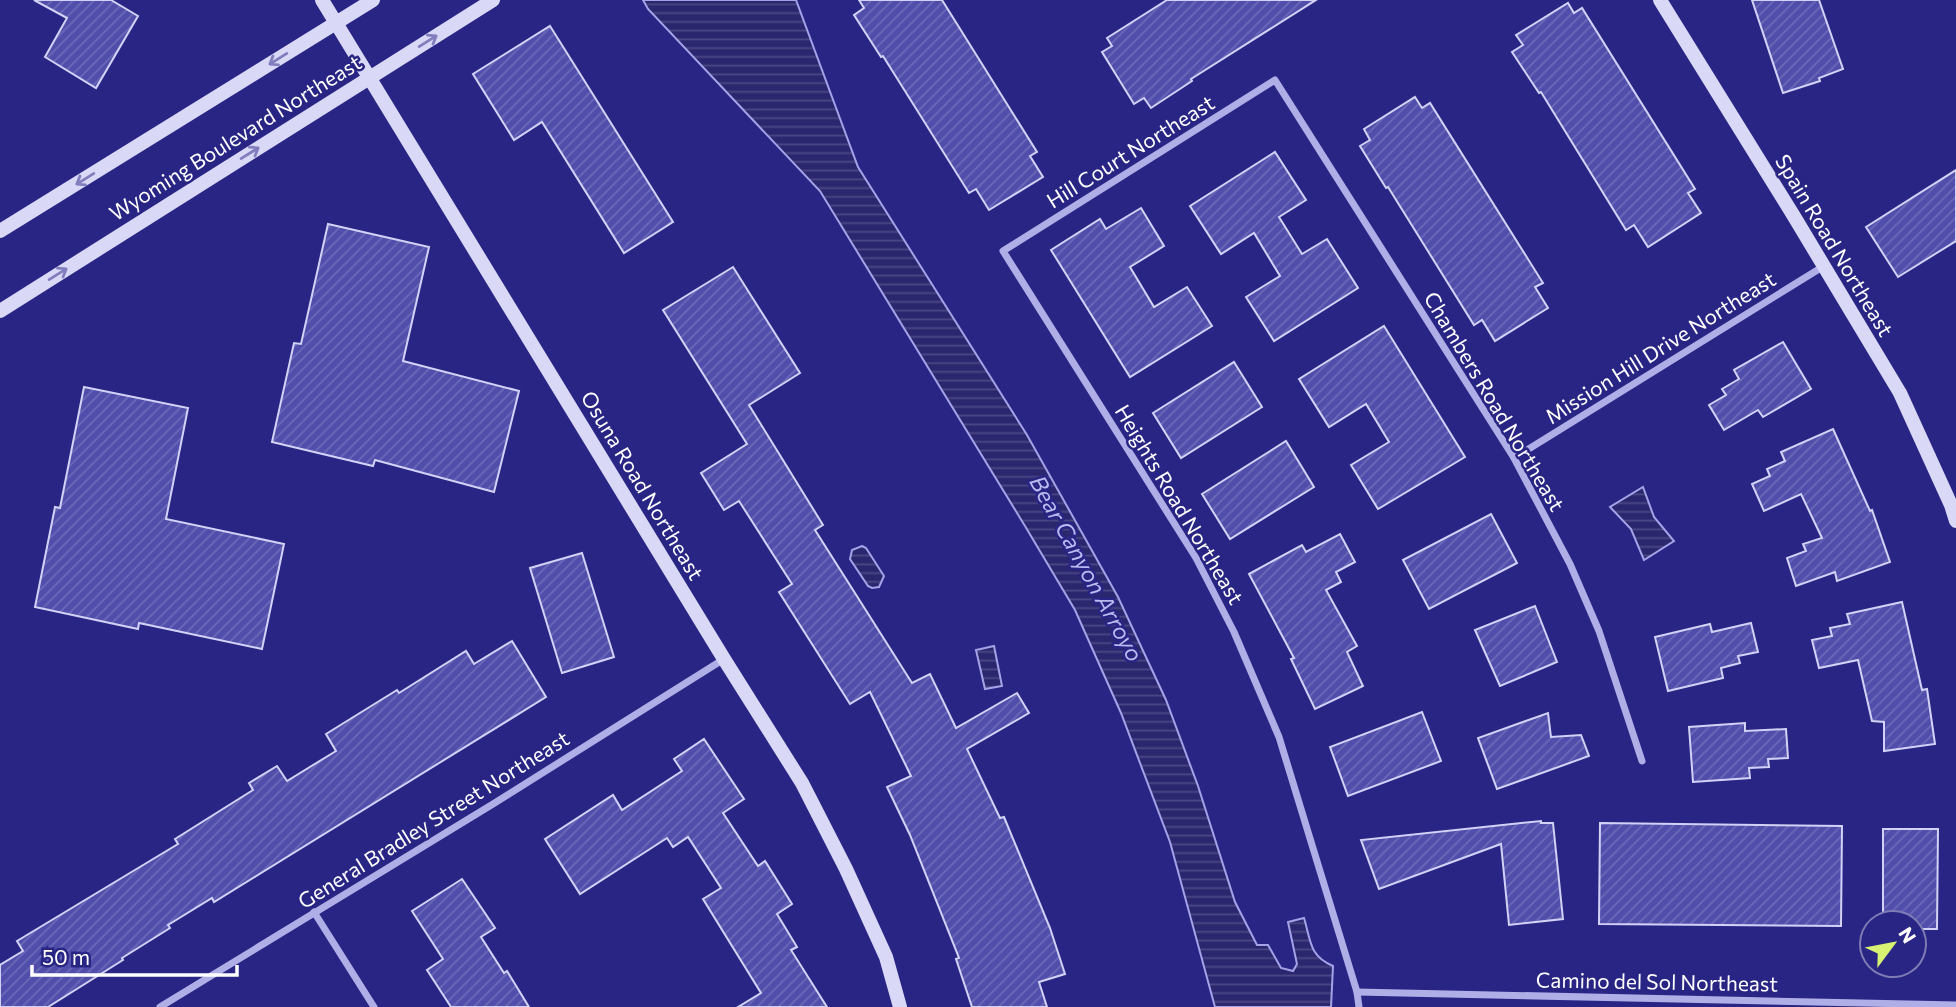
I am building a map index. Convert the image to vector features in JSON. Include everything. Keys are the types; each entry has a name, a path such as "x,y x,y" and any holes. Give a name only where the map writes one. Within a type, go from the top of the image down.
{"street":[{"name":"Osuna Road Northeast","path":"321,0 802,783 886,957 900,1007"},
{"name":"Wyoming Boulevard Northeast","path":"0,231 373,0"},
{"name":"Wyoming Boulevard Northeast","path":"0,311 493,0"},
{"name":"Spain Road Northeast","path":"1660,0 1899,393 1956,520"},
{"name":"Hill Court Northeast","path":"1003,251 1275,80"},
{"name":"Chambers Road Northeast","path":"1275,80 1514,458 1570,564 1599,631 1642,761"},
{"name":"Heights Road Northeast","path":"1003,251 1196,558 1234,632 1279,737 1357,992 1359,1007"},
{"name":"Mission Hill Drive Northeast","path":"1514,458 1824,266"},
{"name":"General Bradley Street Northeast","path":"160,1007 493,804 724,659"},
{"path":"314,912 373,1007"},
{"name":"Camino del Sol Northeast","path":"1357,992 1956,1005"},
{"path":"1622,998 1622,1007"}],"water":[{"name":"Bear Canyon Arroyo","path":"643,0 796,0 858,167 1027,435 1118,597 1166,700 1198,786 1235,902 1257,945 1268,945 1281,968 1293,971 1297,964 1288,922 1304,918 1315,952 1319,958 1333,966 1331,1007 1215,1007 1170,842 1121,713 1075,610 820,191 648,9"},
{"path":"1643,487 1654,517 1674,541 1644,560 1631,529 1610,507"},
{"path":"862,546 884,576 879,587 868,586 850,559 852,550"},
{"path":"994,646 1002,686 985,689 976,650"}],"building":[{"path":"34,0 111,0 138,16 96,88 45,57 67,18"},
{"path":"859,0 942,0 1037,152 1030,156 1043,177 989,210 976,189 969,193 883,56 881,57 854,15 864,8"},
{"path":"1167,0 1316,0 1191,79 1192,81 1151,108 1144,98 1134,104 1102,52 1112,46 1107,38"},
{"path":"1752,0 1819,0 1843,69 1819,78 1820,81 1783,93"},
{"path":"1568,3 1574,13 1582,8 1695,189 1688,193 1701,213 1648,247 1634,225 1626,230 1541,92 1539,93 1512,52 1523,45 1516,35"},
{"path":"550,26 673,222 624,253 542,122 514,140 473,74"},
{"path":"1415,97 1422,108 1430,103 1543,283 1535,287 1548,308 1495,341 1482,320 1474,325 1360,146 1370,140 1364,129"},
{"path":"1275,152 1306,200 1279,217 1302,254 1327,239 1358,288 1274,341 1246,297 1280,276 1254,233 1221,254 1190,206"},
{"path":"1956,170 1956,241 1898,277 1866,227"},
{"path":"1141,208 1164,246 1130,267 1154,307 1187,287 1212,326 1130,377 1051,250 1100,219 1106,229"},
{"path":"328,224 429,247 403,361 519,391 494,492 375,460 373,466 272,442 294,343 301,344"},
{"path":"733,267 800,373 749,405 823,525 815,530 912,683 930,674 956,728 1017,693 1029,713 967,749 1000,818 1004,817 1050,928 1065,974 1039,982 1047,1007 972,1007 956,959 959,958 910,835 887,787 911,776 870,692 850,704 779,592 792,584 739,501 724,510 701,473 747,444 663,310"},
{"path":"1384,326 1465,457 1378,509 1351,465 1389,442 1366,404 1329,427 1299,379"},
{"path":"1783,342 1811,389 1763,417 1758,410 1724,430 1709,405 1726,395 1722,389 1739,379 1734,370"},
{"path":"1234,362 1262,407 1181,458 1153,413"},
{"path":"84,387 188,408 166,519 284,544 262,649 139,623 138,629 35,607 55,507 60,508"},
{"path":"1833,429 1870,511 1872,510 1890,562 1837,581 1835,572 1796,586 1787,558 1806,551 1803,544 1822,538 1801,494 1764,511 1752,484 1770,476 1767,469 1785,461 1781,452"},
{"path":"1286,441 1314,487 1230,539 1202,494"},
{"path":"1491,514 1517,563 1429,609 1403,560"},
{"path":"1340,534 1355,562 1336,572 1341,582 1326,590 1357,646 1347,652 1363,686 1315,709 1291,659 1294,658 1249,574 1302,545 1306,552"},
{"path":"582,553 614,657 562,673 530,568"},
{"path":"1902,602 1922,690 1927,689 1935,744 1884,751 1884,722 1872,721 1858,660 1819,668 1812,640 1832,636 1830,628 1850,624 1847,614"},
{"path":"1535,606 1557,662 1500,686 1475,630"},
{"path":"1751,623 1758,652 1738,656 1740,663 1721,668 1723,678 1668,691 1655,637 1710,624 1712,632"},
{"path":"512,641 546,697 214,902 212,898 168,925 170,928 48,1007 0,1007 0,965 23,951 17,941 178,844 175,839 253,790 249,783 277,766 287,781 336,751 326,734 397,690 399,693 466,651 474,664"},
{"path":"1422,712 1441,761 1348,796 1330,747"},
{"path":"1548,713 1551,737 1581,735 1589,756 1497,789 1478,738"},
{"path":"1745,723 1745,731 1786,729 1788,758 1768,759 1769,767 1749,768 1750,778 1693,782 1689,727"},
{"path":"704,739 744,799 723,813 758,866 765,861 792,904 777,914 797,947 791,950 827,1007 738,1007 761,993 703,899 721,888 688,837 673,847 667,838 580,894 545,839 613,795 622,810 682,771 674,759"},
{"path":"1541,821 1553,823 1563,919 1509,925 1501,844 1379,889 1361,840"},
{"path":"1600,823 1842,826 1841,926 1599,924"},
{"path":"1883,829 1938,829 1937,929 1928,929 1928,909 1883,909"},
{"path":"462,879 495,928 481,937 504,973 507,971 529,1007 451,1007 427,970 443,959 412,911"}]}
